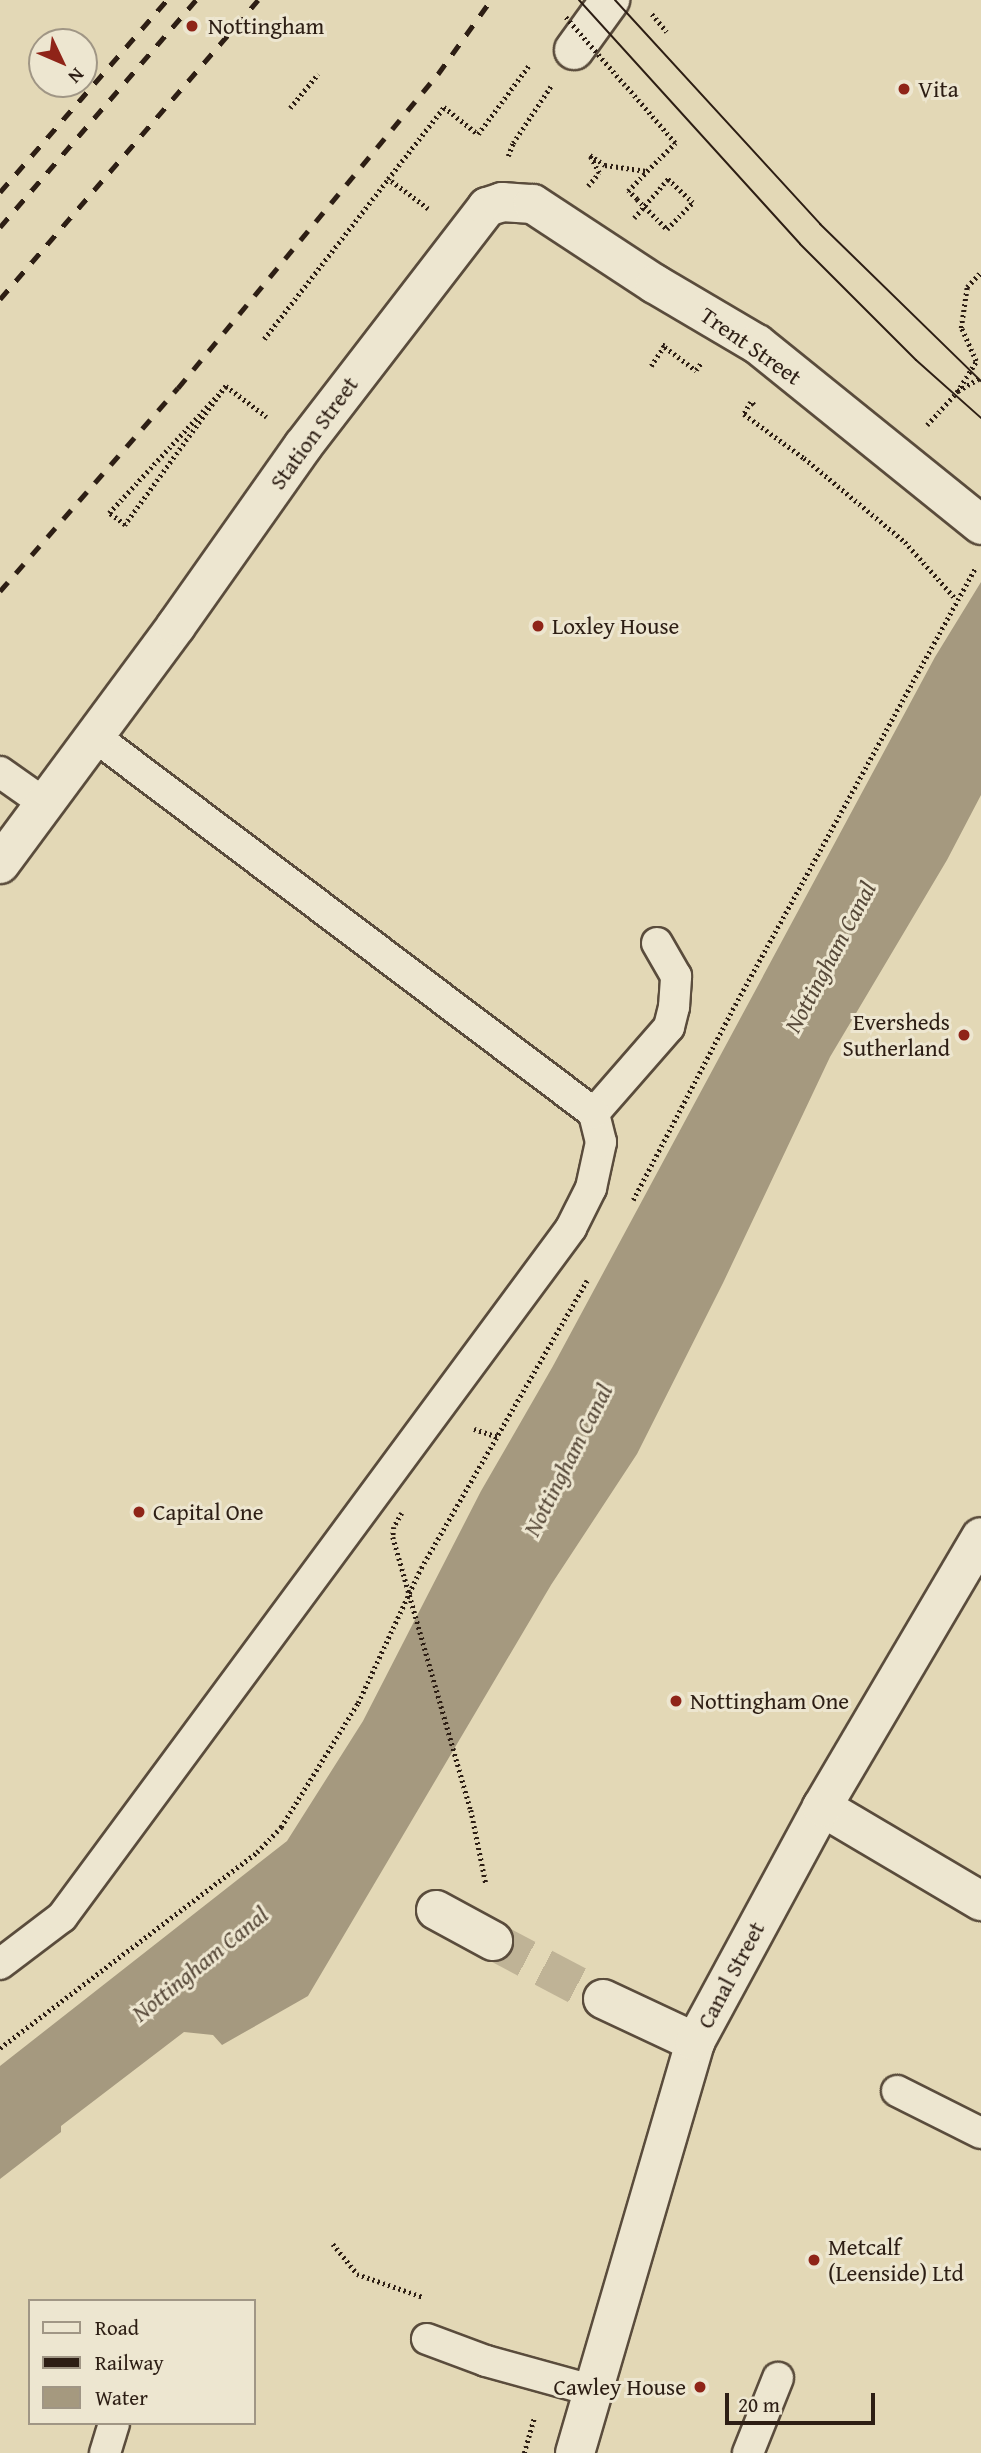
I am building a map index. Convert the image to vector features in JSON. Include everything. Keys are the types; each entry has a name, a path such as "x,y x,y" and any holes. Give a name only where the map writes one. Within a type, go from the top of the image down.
{"street":[{"path":"559,40 610,0"},
{"name":"Station Street","path":"0,864 303,446 462,236 487,206 502,202"},
{"name":"Trent Street","path":"502,202 533,204 655,284 757,344 978,522"},
{"name":"Canal Street","path":"579,2452 591,2390 695,2042 822,1807 981,1537"},
{"path":"822,1807 981,1900"},
{"path":"436,1910 493,1941"},
{"path":"603,1999 695,2042"}],"lane":[{"path":"0,1964 62,1917 571,1228 591,1188 601,1142 594,1113 94,736"},
{"path":"0,772 44,803"},
{"path":"594,1113 669,1027 674,1007 676,976 657,943"},
{"path":"897,2091 981,2133"},
{"path":"427,2339 486,2361 591,2390"},
{"path":"748,2453 778,2378"},
{"path":"105,2453 113,2425"}],"path":[{"path":"264,338 444,107 478,134 559,40"},
{"path":"559,40 675,143 628,191 667,229 693,202 668,179 629,225"},
{"path":"502,202 503,176 513,143 559,40"},
{"path":"290,108 318,74"},
{"path":"583,191 599,173 590,155 605,165 647,171"},
{"path":"388,179 462,236"},
{"path":"981,272 967,287 961,328 976,361 957,392 981,377"},
{"path":"664,346 696,370"},
{"path":"226,386 125,525 110,513 163,454 226,386"},
{"path":"226,386 243,399"},
{"path":"762,410 751,402 744,414 804,458 905,542 956,599"},
{"path":"468,1428 499,1437"},
{"path":"402,1513 394,1527 393,1536 471,1810 488,1881"}],"water":[{"name":"Nottingham Canal","path":"981,582 981,795 947,860 830,1057 723,1283 637,1454 551,1585 308,1996 222,2045 213,2035 184,2032 61,2126 61,2132 0,2179 0,2066 287,1841 363,1721 481,1491 553,1366 935,657"}],"tunnel":[{"path":"493,1941 603,1999"}],"tram line":[{"path":"579,0 800,244 916,360 981,418"},
{"path":"615,0 820,224 981,381"}],"railway":[{"path":"0,192 167,0"},
{"path":"0,227 196,0"},
{"path":"0,299 258,0"},
{"path":"0,591 178,388 438,74 491,0"}],"place":[{"name":"Nottingham","path":"192,26"},
{"name":"Vita","path":"904,89"},
{"name":"Loxley House","path":"538,626"},
{"name":"Eversheds Sutherland","path":"964,1035"},
{"name":"Capital One","path":"139,1512"},
{"name":"Nottingham One","path":"676,1701"},
{"name":"Metcalf (Leenside) Ltd","path":"814,2260"},
{"name":"Cawley House","path":"700,2387"}]}
